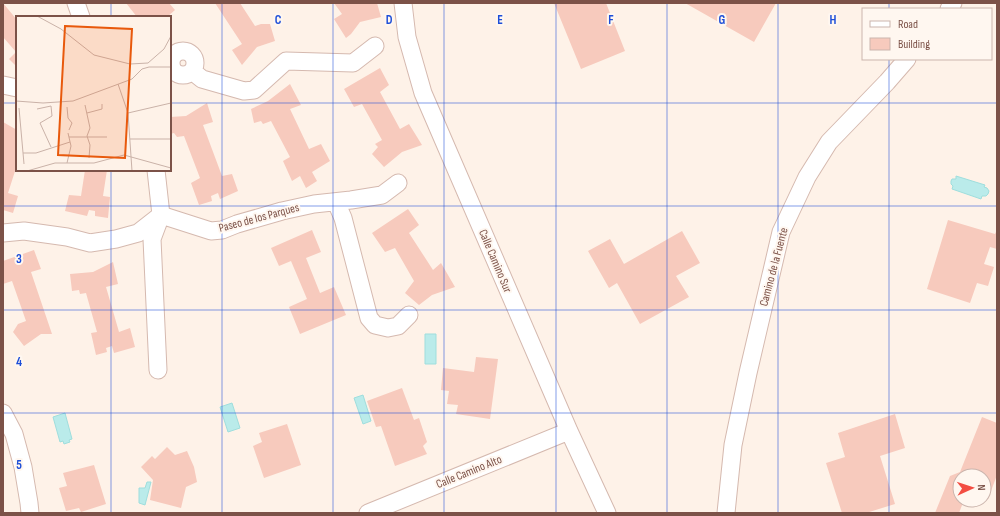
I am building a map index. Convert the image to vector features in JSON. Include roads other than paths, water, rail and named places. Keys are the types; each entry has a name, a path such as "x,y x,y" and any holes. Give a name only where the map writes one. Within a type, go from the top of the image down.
{"street":[{"path":"76,3 81,16"},
{"name":"Calle Camino Sur","path":"404,3 407,36 423,93 569,431 607,513"},
{"path":"171,67 173,55 177,52 186,51 191,53 194,57 195,66 192,71 202,79 244,91 254,90 286,61 353,62 375,46"},
{"name":"Camino de la Fuente","path":"726,513 733,445 781,232 807,177 829,142 907,60"},
{"path":"3,85 16,88"},
{"path":"156,171 161,215 152,239 158,370"},
{"name":"Paseo de los Parques","path":"161,215 211,231 222,230 282,211 314,204 382,195 398,183"},
{"path":"336,202 343,218 369,318 375,325 388,328 398,326 409,315"},
{"path":"3,233 24,230 90,242 116,239 138,233 161,215"},
{"path":"3,413 14,434 24,467 30,513"},
{"name":"Calle Camino Alto","path":"368,513 569,431"}],"water":[{"path":"956,176 985,185 984,187 989,191 988,194 986,196 982,196 981,199 952,189 953,186 951,181 952,179 956,179"},
{"path":"425,334 436,334 436,364 425,364"},
{"path":"363,395 371,421 363,424 354,398"},
{"path":"232,403 240,428 228,432 220,407"},
{"path":"65,413 72,439 69,440 70,442 64,444 63,441 60,442 53,417"},
{"path":"147,482 151,482 145,505 139,503 139,488 145,488"}]}
